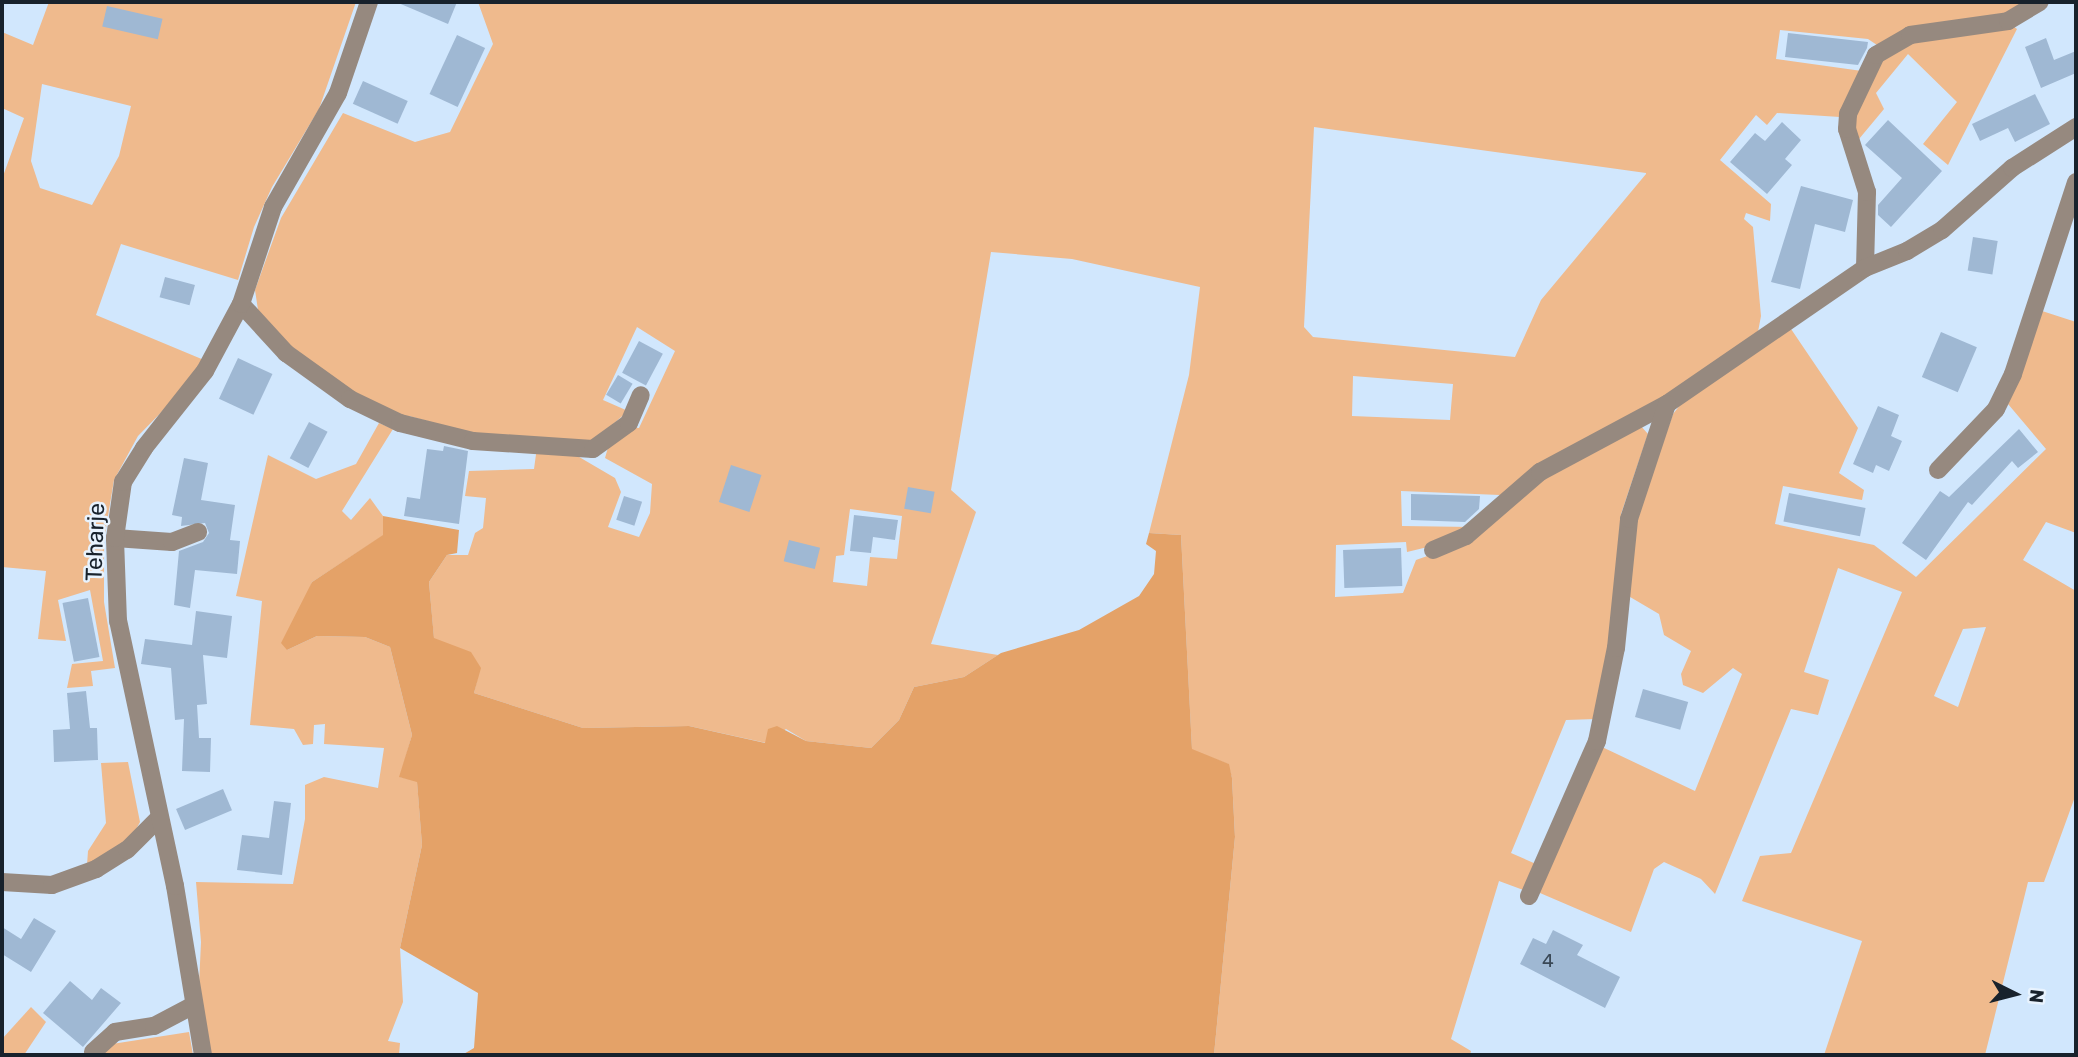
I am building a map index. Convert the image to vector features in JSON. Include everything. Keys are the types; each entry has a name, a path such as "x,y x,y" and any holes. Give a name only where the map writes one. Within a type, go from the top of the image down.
{"street":[{"name":"Teharje","path":"203,1055 159,818 118,621 115,538 123,482 144,448 205,371 241,304 273,207 338,93 369,2"},
{"path":"1865,268 1867,192 1847,129 1848,114 1876,55 1910,35 2008,21 2040,2"},
{"path":"1433,550 1466,536 1540,472 1667,404 1865,268 1907,251 1942,230 2012,168 2076,127"},
{"path":"1938,470 1996,409 2008,386 2076,182"},
{"path":"241,304 316,377 382,416 473,441 593,449 629,424 641,395"},
{"path":"1529,896 1597,741 1616,648 1629,519 1667,404"},
{"path":"115,538 172,542 198,532"},
{"path":"2,882 52,885 96,869 127,850 159,818"},
{"path":"93,1052 116,1032 153,1026 194,1005"}],"shaded area":[{"path":"49,2 356,2 319,109 272,187 254,227 238,280 121,244 96,315 204,360 182,391 138,436 114,480 104,540 104,602 115,668 91,671 93,686 67,688 72,664 103,661 90,590 58,600 66,641 38,639 46,571 2,567 2,179 24,118 2,108 2,32 33,45","holes":["42,84 131,106 119,156 92,205 40,188 31,161"]},
{"path":"478,2 2032,2 2024,8 1877,45 1868,39 1780,30 1776,59 1862,71 1840,117 1777,113 1767,125 1756,115 1720,160 1771,204 1770,221 1746,213 1744,219 1753,227 1761,316 1757,337 1663,403 1500,495 1401,491 1402,526 1472,527 1436,545 1407,552 1406,542 1336,545 1335,597 1403,593 1416,560 1447,549 1525,488 1640,425 1648,434 1621,514 1612,629 1596,719 1566,720 1511,853 1536,864 1526,891 1499,881 1451,1039 1471,1051 1470,1055 1214,1055 1235,837 1232,778 1228,764 1192,750 1181,535 1149,533 1189,375 1200,287 1072,259 991,252 951,490 976,512 931,644 998,655 964,677 914,687 899,720 871,748 806,741 786,729 766,743 689,726 583,728 474,693 480,668 434,639 429,582 447,555 468,555 475,533 483,528 486,498 465,496 469,471 534,469 537,447 574,454 615,478 621,492 608,527 639,537 650,513 652,484 605,458 609,444 629,427 639,428 675,351 637,327 603,400 628,411 594,441 472,434 409,416 395,416 356,396 283,340 258,310 255,290 281,218 343,113 415,142 450,132 493,44","holes":["1314,127 1646,173 1646,174 1541,300 1515,357 1313,337 1304,327","1353,376 1453,384 1450,420 1352,416","850,509 902,516 897,559 870,557 867,586 833,582 836,556 844,555"]},
{"path":"2009,23 2017,29 1948,165 1923,144 1957,102 1908,54 1876,93 1884,109 1859,139 1853,131 1857,105 1870,75 1889,53 1913,38"},
{"path":"2039,310 2076,322 2076,533 2046,522 2023,560 2076,591 2076,794 2044,882 2028,882 1985,1055 1824,1055 1862,941 1742,901 1760,856 1791,853 1902,592 1838,568 1804,672 1829,680 1818,715 1791,709 1715,894 1701,879 1664,862 1654,869 1631,932 1540,893 1541,878 1600,746 1695,791 1742,674 1733,668 1703,693 1683,685 1681,674 1691,651 1664,635 1659,614 1625,594 1635,520 1673,414 1688,395 1789,326 1858,428 1839,473 1864,490 1862,500 1783,486 1775,524 1874,545 1916,577 2046,449 2008,404","holes":["1986,627 1958,707 1934,696 1963,629"]},
{"path":"379,423 393,429 342,511 351,520 370,498 383,516 384,535 312,582 287,650 317,636 365,637 390,647 412,735 400,777 417,781 422,845 400,948 403,1002 388,1041 400,1043 399,1055 211,1055 199,985 201,942 196,882 293,884 305,819 305,785 324,777 378,788 384,748 324,744 325,724 314,725 313,744 303,745 294,729 250,725 262,601 236,596 268,455 316,479 356,464"},
{"path":"383,516 459,530 457,553 447,555 429,582 434,638 471,652 481,668 474,693 583,728 689,726 765,743 768,729 777,726 806,741 871,748 899,720 914,687 964,677 1001,653 1079,630 1139,596 1154,574 1156,551 1146,544 1149,533 1181,535 1192,749 1229,764 1232,778 1235,837 1214,1055 462,1055 474,1048 478,993 400,948 422,845 417,782 399,777 412,735 390,647 365,637 317,636 287,650 281,643 312,582 383,535"},
{"path":"128,762 140,822 132,837 87,865 88,851 106,823 101,763"},
{"path":"31,1007 46,1022 24,1055 2,1055 2,1039"},
{"path":"189,1032 193,1055 101,1055 112,1044"}],"building":[{"path":"396,2 457,2 448,24"},
{"path":"107,6 163,19 158,39 102,26"},
{"path":"1788,33 1868,42 1858,65 1785,57"},
{"path":"457,35 485,48 458,107 430,94"},
{"path":"2046,38 2054,60 2076,51 2076,73 2041,88 2025,47"},
{"path":"363,81 408,101 398,124 353,104"},
{"path":"2035,94 2050,124 2015,142 2008,128 1980,141 1972,124"},
{"path":"1888,120 1942,171 1891,227 1878,215 1878,205 1902,178 1865,145"},
{"path":"1782,122 1801,140 1785,159 1792,165 1767,194 1730,162 1755,133 1765,141"},
{"path":"1801,186 1853,200 1845,232 1815,224 1800,289 1771,282"},
{"path":"1973,237 1998,241 1992,274 1968,271"},
{"path":"165,277 195,285 190,305 160,297"},
{"path":"1941,332 1977,347 1958,392 1922,377"},
{"path":"639,341 663,354 646,385 622,373"},
{"path":"238,358 272,374 253,415 219,399"},
{"path":"618,375 633,384 621,403 606,395"},
{"path":"1878,406 1899,415 1891,436 1902,441 1889,471 1876,465 1873,473 1853,464"},
{"path":"309,422 328,432 308,468 290,458"},
{"path":"2019,429 2038,452 2018,468 2012,461 1972,505 1968,502 1926,560 1902,543 1940,491 1949,497"},
{"path":"444,446 468,451 459,524 404,516 407,497 420,499 427,449 443,451"},
{"path":"184,458 208,463 201,500 235,505 230,540 240,541 237,574 195,570 190,608 174,605 179,551 203,542 209,533 205,523 181,526 182,517 172,515"},
{"path":"731,465 761,475 749,512 719,502"},
{"path":"908,487 935,492 931,513 904,509"},
{"path":"1789,493 1866,508 1860,536 1783,521"},
{"path":"1411,494 1480,496 1479,509 1465,522 1411,520"},
{"path":"624,496 642,502 634,526 616,520"},
{"path":"854,515 898,520 895,540 873,537 871,553 850,551"},
{"path":"789,540 820,548 815,569 784,561"},
{"path":"1401,548 1402,586 1344,588 1343,550"},
{"path":"88,598 99,657 74,662 62,603"},
{"path":"196,611 232,616 227,658 203,655 207,704 197,705 199,738 211,738 210,772 182,771 184,719 175,720 171,668 141,664 145,639 192,645"},
{"path":"1643,689 1688,702 1680,730 1635,717"},
{"path":"86,691 90,728 97,728 98,760 54,762 53,730 70,729 67,693"},
{"path":"223,789 232,810 185,830 176,809"},
{"path":"274,801 291,803 282,875 237,870 242,835 269,838"},
{"path":"34,918 56,931 31,972 2,954 2,927 21,939"},
{"path":"1553,930 1583,945 1577,955 1620,977 1605,1008 1520,964 1533,938 1546,944"},
{"path":"70,981 92,1000 101,988 121,1003 83,1047 43,1013"}]}
